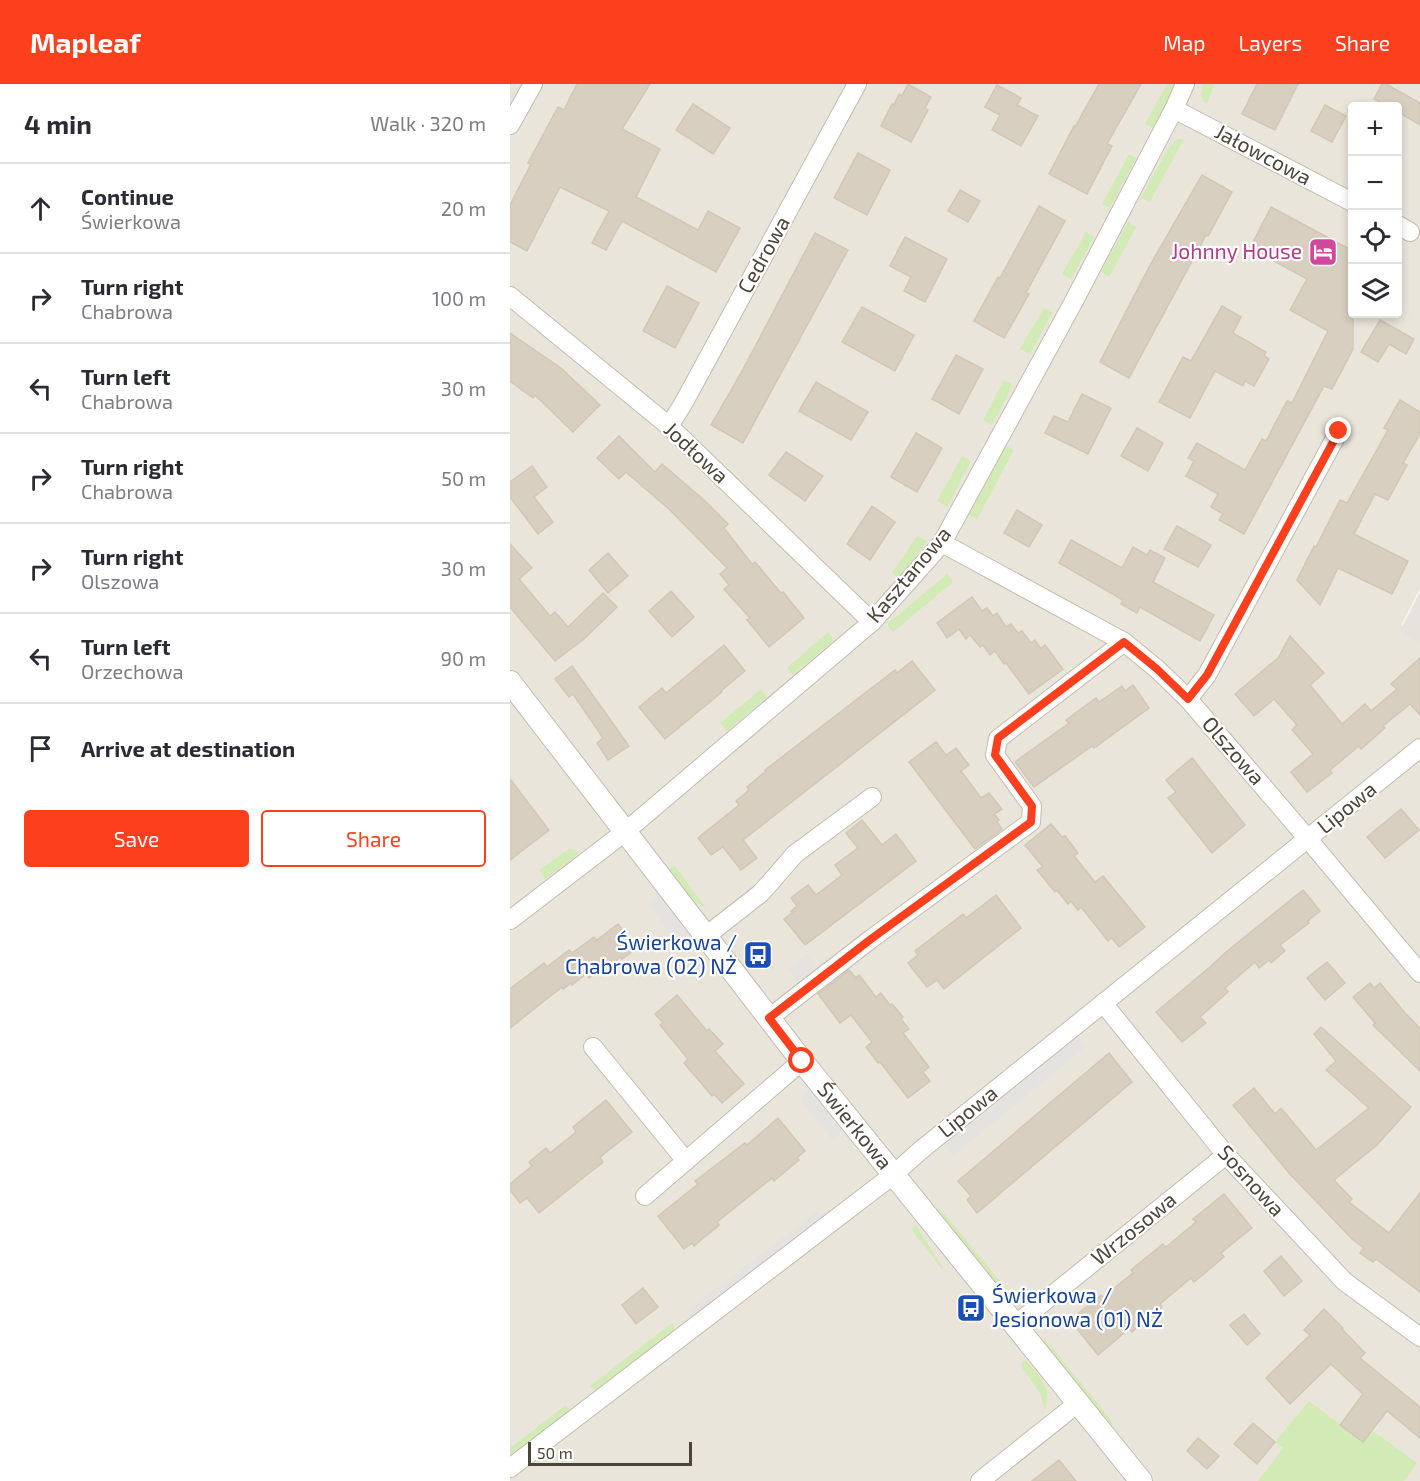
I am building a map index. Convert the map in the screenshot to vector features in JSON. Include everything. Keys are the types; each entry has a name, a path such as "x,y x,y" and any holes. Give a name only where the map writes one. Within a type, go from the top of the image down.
{"street":[{"path":"510,125 533,84"},
{"name":"Cedrowa","path":"669,426 857,84"},
{"name":"Kasztanowa","path":"510,920 626,831 872,622 942,543 1074,301 1185,84"},
{"name":"Jałowcowa","path":"1174,109 1348,199"},
{"name":"Jodłowa","path":"510,296 669,426 872,622"},
{"path":"1188,699 1207,675 1339,431"},
{"name":"Olszowa","path":"942,543 1124,642 1157,669 1188,699 1420,973"},
{"path":"769,1018 871,939 1031,822 1032,806 995,755 998,738 1124,642"},
{"name":"Świerkowa","path":"510,682 802,1061 1141,1481"},
{"name":"Lipowa","path":"510,1468 893,1175 1420,748"},
{"path":"706,936 761,893 795,854 872,797"},
{"name":"Sosnowa","path":"1103,1003 1226,1155 1345,1282 1420,1337"},
{"path":"593,1047 686,1161"},
{"path":"645,1196 802,1061"},
{"name":"Wrzosowa","path":"1014,1326 1226,1155"},
{"path":"980,1481 1078,1403"}],"shaded area":[{"path":"510,84 1420,84 1420,588 1401,625 1420,638 1420,1481 510,1481"},
{"path":"1420,592 1420,644 1400,631"},
{"path":"660,895 690,934 678,943 648,904"},
{"path":"807,954 817,966 798,982 788,969"},
{"path":"1077,1036 1086,1047 953,1156 944,1145"},
{"path":"811,1090 843,1131 832,1140 800,1099"},
{"path":"816,1212 826,1215 689,1321 688,1310"}],"green space":[{"path":"1167,84 1176,85 1153,128 1145,124"},
{"path":"1204,84 1214,84 1207,104 1201,95"},
{"path":"1178,138 1183,140 1150,202 1141,198 1168,149"},
{"path":"1129,154 1136,158 1110,208 1102,204"},
{"path":"1128,222 1136,227 1109,277 1101,272"},
{"path":"1086,232 1094,237 1071,279 1062,274"},
{"path":"1044,308 1052,313 1030,354 1020,349"},
{"path":"1004,380 1013,385 992,425 983,420"},
{"path":"1006,446 1014,450 977,519 969,515"},
{"path":"962,456 971,461 947,507 937,501"},
{"path":"917,536 927,541 898,578 892,573"},
{"path":"947,574 953,582 893,632 887,624"},
{"path":"828,632 834,640 793,675 787,668"},
{"path":"761,689 767,697 727,731 720,723"},
{"path":"569,849 576,850 579,854 545,879 539,870"},
{"path":"675,866 706,908 695,902 681,886 669,869"},
{"path":"938,1209 1012,1296 1006,1297 936,1210"},
{"path":"916,1225 943,1268 942,1269 913,1232"},
{"path":"672,1323 674,1332 597,1390 590,1386"},
{"path":"1044,1338 1112,1421 1111,1427 1044,1343"},
{"path":"1024,1359 1039,1376 1046,1389 1045,1410 1040,1393 1021,1366"},
{"path":"1309,1401 1363,1442 1372,1430 1417,1463 1404,1481 1258,1481 1283,1448 1275,1442"},
{"path":"566,1405 569,1412 510,1456 510,1448"}],"building":[{"path":"577,84 650,84 622,129 660,149 636,197 698,230 708,211 740,228 716,272 622,221 606,250 592,243 609,211 560,187 527,251 510,242 510,205 531,164 528,163 558,107 564,110"},
{"path":"908,84 931,97 925,108 928,110 911,142 881,126 892,104 894,105 899,94 902,96"},
{"path":"1099,84 1141,84 1107,144 1112,146 1087,194 1049,174"},
{"path":"1257,84 1298,84 1275,130 1242,114"},
{"path":"1382,84 1386,84 1420,103 1420,125 1402,114 1402,102 1380,102 1374,99"},
{"path":"997,85 1021,98 1017,105 1038,116 1021,146 992,130 1000,115 985,107"},
{"path":"693,104 730,128 713,154 676,130"},
{"path":"1325,105 1346,116 1332,142 1311,131"},
{"path":"858,153 890,170 867,215 834,198"},
{"path":"1202,175 1232,192 1208,236 1206,235 1129,378 1100,362 1149,267"},
{"path":"960,190 980,201 968,222 948,211"},
{"path":"1039,206 1065,221 1026,293 1029,294 1004,338 974,321"},
{"path":"1271,207 1348,248 1348,318 1353,318 1353,349 1332,389 1324,386 1244,534 1219,520 1223,514 1211,507 1218,494 1186,476 1194,461 1188,458 1197,443 1245,470 1262,439 1266,441 1287,401 1292,403 1328,331 1290,310 1307,279 1250,248"},
{"path":"815,233 848,250 743,443 711,425"},
{"path":"905,237 947,259 925,302 904,291 911,277 890,266"},
{"path":"667,286 699,303 675,348 643,331"},
{"path":"1222,306 1241,317 1233,333 1266,352 1264,356 1269,359 1254,386 1245,381 1243,386 1215,371 1190,418 1159,402 1183,357 1191,361"},
{"path":"862,307 914,335 895,371 842,342"},
{"path":"1380,320 1414,339 1406,354 1389,344 1378,362 1361,352"},
{"path":"510,333 561,368 600,405 573,432 535,395 533,398 510,381"},
{"path":"956,355 983,369 959,414 932,399"},
{"path":"816,382 868,412 851,440 799,411"},
{"path":"1082,394 1111,408 1088,454 1045,433 1054,416 1068,422"},
{"path":"1400,400 1420,412 1420,434 1403,463 1407,465 1388,500 1375,494 1354,534 1408,561 1392,594 1338,568 1320,605 1297,580 1340,500 1347,503 1388,430 1384,428"},
{"path":"1137,428 1163,443 1148,471 1121,456"},
{"path":"916,433 942,448 917,492 891,477"},
{"path":"619,436 655,472 662,464 704,500 728,524 724,528 752,564 755,562 804,618 769,647 747,620 750,618 724,589 729,585 720,574 727,568 670,510 626,472 619,479 597,458"},
{"path":"786,452 823,476 805,501 769,475"},
{"path":"532,466 547,487 534,497 553,522 538,534 510,497 510,482"},
{"path":"872,506 895,522 870,560 847,544"},
{"path":"1017,510 1042,525 1029,547 1004,533"},
{"path":"1177,526 1211,545 1198,567 1164,549"},
{"path":"1071,540 1122,568 1133,547 1147,555 1150,550 1165,558 1153,582 1214,615 1200,641 1140,607 1137,613 1121,604 1123,600 1059,563"},
{"path":"510,544 532,568 519,579 550,616 555,612 568,627 603,593 617,607 584,639 555,661 510,607"},
{"path":"608,553 628,576 608,593 589,570"},
{"path":"671,591 694,617 672,637 649,611"},
{"path":"972,597 982,611 987,608 993,616 997,613 1006,627 1011,624 1018,633 1022,631 1031,643 1035,640 1041,649 1045,645 1063,669 1029,694 995,651 990,655 983,645 980,647 970,635 966,639 959,629 947,638 937,623"},
{"path":"1290,636 1324,673 1310,685 1342,724 1365,704 1371,711 1397,689 1391,684 1420,658 1420,715 1410,704 1383,726 1385,728 1361,749 1359,746 1330,770 1332,773 1307,792 1291,772 1313,754 1292,730 1297,725 1274,699 1254,716 1235,694 1278,658"},
{"path":"724,645 745,671 665,739 639,707 662,688 666,693"},
{"path":"912,661 935,690 743,840 757,858 741,870 723,847 711,855 698,838 739,805 736,801 749,790 747,787 765,770 895,670 897,673"},
{"path":"572,666 629,746 608,760 597,743 603,738 573,694 569,697 555,679"},
{"path":"1133,685 1149,708 1094,748 1092,746 1034,787 1015,762 1069,723 1066,720 1096,698 1099,702 1122,686 1125,691"},
{"path":"936,742 946,755 956,748 969,765 961,771 981,798 989,793 1002,809 994,814 1002,829 975,849 909,762"},
{"path":"1192,758 1245,825 1212,853 1168,798 1176,792 1166,780"},
{"path":"510,779 549,830 510,860"},
{"path":"1401,809 1419,830 1385,858 1367,837"},
{"path":"862,820 882,845 896,834 916,861 805,945 784,919 797,906 791,898 808,885 816,895 842,875 835,865 858,848 846,833"},
{"path":"1051,824 1062,837 1065,836 1078,853 1074,856 1095,882 1103,876 1145,927 1119,947 1112,938 1108,941 1081,907 1078,910 1071,901 1068,904 1057,890 1055,892 1037,870 1043,867 1025,845"},
{"path":"1303,890 1320,911 1308,921 1309,923 1280,945 1285,951 1271,963 1269,960 1259,968 1255,962 1225,988 1228,992 1200,1017 1206,1023 1182,1042 1156,1012"},
{"path":"996,895 1021,928 944,989 937,980 927,987 908,963 918,955 915,951 963,914 966,918"},
{"path":"618,924 637,948 622,959 620,957 613,963 611,961 589,978 586,974 572,985 571,983 563,989 562,987 510,1028 510,989 544,963 547,967 569,950 572,953 594,937 597,940"},
{"path":"1327,962 1345,983 1325,1000 1307,978"},
{"path":"849,970 856,978 859,975 876,997 881,993 903,1017 901,1019 909,1029 903,1033 929,1067 923,1072 930,1081 908,1098 866,1047 872,1042 851,1015 840,1023 818,994"},
{"path":"1370,983 1374,988 1380,983 1420,1028 1420,1071 1373,1025 1375,1023 1353,997"},
{"path":"677,995 707,1031 709,1029 723,1044 715,1051 744,1084 722,1103 714,1094 712,1096 684,1063 688,1059 660,1025 663,1023 655,1014"},
{"path":"1321,1027 1411,1107 1377,1145 1334,1180 1352,1199 1349,1202 1389,1233 1420,1193 1420,1292 1376,1259 1373,1262 1360,1253 1364,1248 1352,1239 1289,1173 1233,1105 1254,1088 1275,1114 1281,1108 1316,1150 1369,1108 1326,1070 1336,1061 1314,1034"},
{"path":"1109,1053 1132,1082 977,1213 967,1200 971,1196 958,1181"},
{"path":"606,1100 632,1132 600,1157 603,1162 539,1213 527,1198 520,1203 510,1190 510,1184 532,1166 529,1162 546,1148 550,1153 576,1132 573,1127"},
{"path":"778,1118 805,1151 797,1158 799,1160 774,1181 772,1178 717,1222 719,1225 694,1246 692,1243 684,1249 658,1216 698,1184 695,1181 745,1143 747,1145"},
{"path":"1224,1194 1252,1228 1221,1253 1224,1257 1194,1282 1191,1278 1160,1304 1162,1307 1132,1332 1129,1329 1098,1355 1070,1320 1133,1273 1131,1270 1163,1244 1166,1247 1196,1222 1193,1219"},
{"path":"1281,1256 1302,1281 1284,1296 1264,1271"},
{"path":"643,1288 658,1307 636,1324 622,1305"},
{"path":"1324,1309 1365,1353 1360,1358 1420,1407 1420,1438 1387,1411 1363,1442 1340,1425 1363,1394 1331,1364 1290,1404 1266,1378 1310,1335 1304,1330"},
{"path":"1244,1314 1260,1334 1247,1345 1230,1325"},
{"path":"1253,1423 1275,1442 1257,1464 1234,1444"},
{"path":"1198,1438 1219,1456 1207,1469 1187,1451"},
{"path":"1059,1460 1076,1481 1032,1481"}],"place":[{"name":"Johnny House","path":"1323,252"},
{"name":"Świerkowa / Chabrowa (02) NŻ","path":"758,955"},
{"name":"Świerkowa / Jesionowa (01) NŻ","path":"971,1308"}],"route":[{"path":"802,1061 769,1018 871,939 1031,822 1032,806 995,755 998,738 1124,642 1188,699 1207,675 1339,431"}]}
